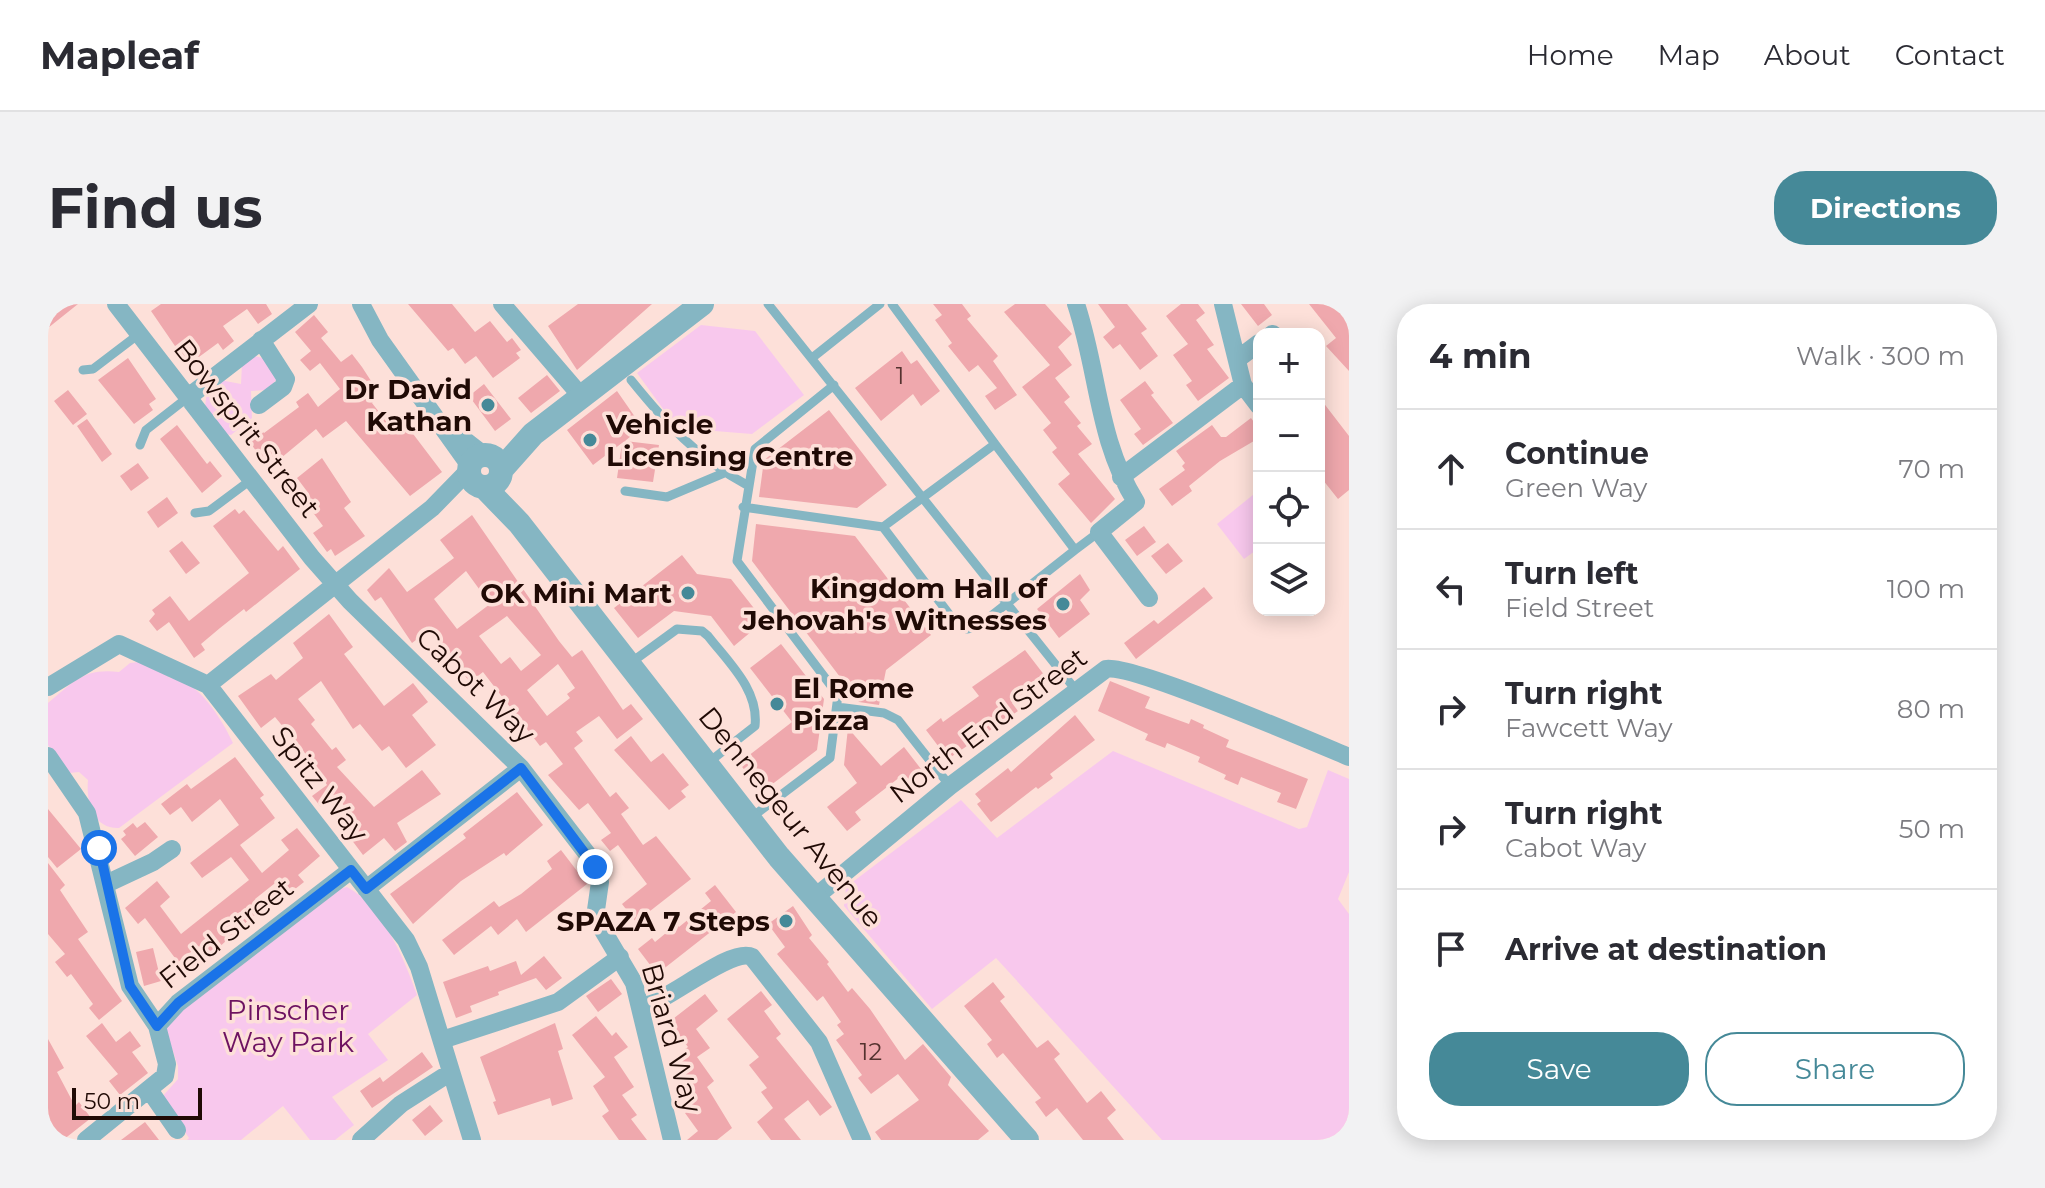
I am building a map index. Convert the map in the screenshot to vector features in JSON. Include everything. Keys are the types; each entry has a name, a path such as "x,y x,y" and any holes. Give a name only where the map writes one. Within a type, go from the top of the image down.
{"street":[{"name":"Bowsprit Street","path":"116,304 336,584"},
{"path":"187,398 309,304"},
{"path":"361,304 380,340 441,422 485,471"},
{"path":"502,304 581,396"},
{"path":"208,685 432,508 485,471 702,304"},
{"path":"1076,304 1090,345 1102,425 1121,477 1136,502 1099,532 1149,598"},
{"path":"1223,304 1239,358 1243,385 1254,400"},
{"path":"259,405 283,387 286,379 261,340"},
{"path":"1239,358 1253,348"},
{"path":"1121,477 1243,385"},
{"name":"Dennegeur Avenue","path":"485,471 519,523 814,898 1027,1140"},
{"name":"Cabot Way","path":"336,584 521,768 595,867 600,882 595,917 607,942 620,957"},
{"name":"Spitz Way","path":"51,679 111,647 128,645 208,685 412,951 472,1140"},
{"name":"North End Street","path":"814,898 950,786 1075,689 1106,669 1119,668 1349,757"},
{"path":"48,756 87,813 130,986 157,1026"},
{"path":"366,889 521,768"},
{"path":"106,884 153,862 172,849"},
{"name":"Field Street","path":"86,1140 150,1091 167,1072 157,1026 178,1003 351,870"},
{"path":"640,1008 667,999 726,959 738,954 752,957 819,1042 862,1140"},
{"name":"Briard Way","path":"442,1040 558,1002 620,957 634,983 672,1140"},
{"path":"361,1140 401,1104 451,1072"},
{"path":"150,1091 177,1130"}],"lane":[{"path":"768,304 1075,689"},
{"path":"812,358 880,304"},
{"path":"892,304 1075,550"},
{"path":"83,370 93,369 139,334"},
{"path":"631,380 673,432 724,473 747,485"},
{"path":"750,818 830,758 838,695 744,572 736,556 755,449 834,385"},
{"path":"140,445 146,430 187,398"},
{"path":"883,527 995,444"},
{"path":"625,491 667,497 724,473"},
{"path":"195,513 209,511 252,479"},
{"path":"743,507 883,527 955,622 967,629 977,627 1099,532"},
{"path":"629,664 681,629 702,631 726,659 755,701 755,726 707,763"},
{"path":"837,707 884,713 898,720 950,786"}],"green space":[{"path":"701,325 755,331 804,395 752,434 677,428 637,373"},
{"path":"255,356 269,360 278,378 267,390 251,391 252,418 231,435 225,434 205,407 207,391 220,380 241,384 242,364"},
{"path":"1253,495 1253,552 1244,559 1217,524"},
{"path":"148,661 170,678 190,685 199,693 216,713 233,743 119,828 110,827 93,813 88,797 88,780 79,772 69,773 48,745 48,703 80,678 96,672 119,672 130,663"},
{"path":"1113,751 1299,829 1307,827 1328,770 1349,779 1349,872 1338,899 1349,914 1349,1140 1162,1140 996,958 932,1009 844,906 846,887 961,800 997,838"},
{"name":"Pinscher Way Park","path":"347,887 382,920 406,965 417,995 368,1034 388,1060 332,1097 354,1125 335,1140 310,1140 283,1106 241,1140 187,1140 189,1138 162,1097 178,1079 178,1066 166,1031 171,1018 332,891"}],"building":[{"path":"54,304 78,304 48,328 48,309"},
{"path":"161,304 266,304 272,314 258,324 247,309 223,326 234,341 223,350 218,343 188,365 151,311"},
{"path":"408,304 452,304 475,332 490,321 507,342 512,338 521,350 516,353 520,358 493,378 476,356 465,364 453,348 448,351"},
{"path":"578,304 652,304 577,370 548,326"},
{"path":"933,304 962,304 971,316 967,319 998,356 993,361 1017,395 995,410 985,396 997,388 978,365 969,372 948,346 952,343 935,320 942,315"},
{"path":"1015,304 1045,304 1072,334 1058,347 1072,365 1055,378 1070,397 1064,402 1081,423 1077,426 1092,444 1078,454 1115,499 1091,523 1058,484 1070,474 1052,452 1057,448 1043,430 1051,423 1022,387 1050,365 1004,312"},
{"path":"1098,304 1127,304 1147,329 1141,333 1158,356 1140,370 1120,344 1113,349 1103,337 1115,327"},
{"path":"1181,304 1198,304 1205,313 1196,320 1214,345 1207,349 1229,378 1198,401 1186,385 1192,381 1173,355 1188,344 1166,316"},
{"path":"1241,304 1264,304 1272,315 1258,326"},
{"path":"1309,304 1349,304 1349,371 1326,346 1336,338"},
{"path":"314,315 328,332 321,338 341,362 352,354 362,367 373,384 366,390 374,401 372,403 393,430 404,422 442,472 410,496 346,421 323,438 316,429 269,468 248,440 261,430 264,433 299,407 296,402 308,393 318,407 340,389 320,363 310,371 300,360 311,351 295,332"},
{"path":"902,351 911,364 917,360 940,391 921,406 913,394 881,421 855,388"},
{"path":"128,358 156,399 149,404 153,410 134,424 98,380"},
{"path":"547,375 560,391 531,413 518,398"},
{"path":"1145,381 1154,393 1151,395 1173,423 1143,445 1134,434 1141,429 1120,400"},
{"name":"Dr David Kathan","path":"484,384 511,419 495,431 469,396"},
{"path":"68,390 87,414 73,425 54,401"},
{"path":"617,391 642,427 625,441 659,445 653,482 617,478 622,443 593,465 567,430"},
{"path":"1325,405 1349,436 1349,490 1338,499 1325,483"},
{"path":"829,410 887,485 857,508 759,497 764,460"},
{"path":"1251,418 1253,421 1253,442 1220,461 1189,486 1192,491 1172,506 1159,489 1185,470 1182,466 1185,463 1176,451 1212,425 1221,437 1226,437"},
{"path":"87,419 112,454 102,462 77,426"},
{"path":"177,425 207,464 210,461 222,476 202,493 160,439"},
{"path":"322,458 351,502 344,508 365,536 335,556 331,549 327,552 313,533 323,526 303,499 309,494 297,478"},
{"path":"138,463 149,478 131,491 120,476"},
{"path":"167,497 178,513 158,528 147,512"},
{"path":"235,509 239,514 244,510 278,551 283,546 300,569 246,612 244,609 220,628 201,644 205,650 194,658 169,622 157,631 149,621 155,614 152,610 170,596 189,621 249,573 213,526"},
{"path":"472,515 572,657 582,650 623,710 631,704 643,719 617,739 599,716 576,732 583,741 574,748 610,797 616,792 629,808 621,814 643,845 656,836 691,879 636,922 622,904 647,884 618,845 610,851 601,840 611,833 588,803 579,810 548,775 563,764 546,742 540,746 483,672 470,682 428,631 412,643 381,597 375,601 367,590 389,568 407,592 454,558 440,540","holes":["466,571 490,604 457,629 434,599","507,616 541,655 521,671 510,657 501,664 479,636","558,664 575,688 567,694 570,698 547,716 527,690"]},
{"path":"756,524 855,536 931,635 886,670 879,705 859,702 752,561"},
{"path":"1144,526 1156,542 1137,556 1125,540"},
{"path":"182,541 200,563 186,574 169,551"},
{"path":"1168,543 1183,561 1166,574 1151,556"},
{"name":"OK Mini Mart","path":"682,555 697,574 731,579 764,621 734,646 711,616 674,611 638,638 614,608"},
{"name":"Kingdom Hall of Jehovah's Witnesses","path":"1080,574 1090,590 1080,600 1090,614 1059,638 1037,609"},
{"path":"1204,587 1213,598 1136,659 1124,643 1154,620 1158,624"},
{"path":"329,614 353,647 344,654 384,706 413,683 428,702 412,715 436,745 406,768 389,746 382,751 360,724 353,729 321,681 298,699 315,720 311,724 332,750 336,747 346,760 337,767 374,807 422,770 441,794 397,823 407,842 395,851 384,838 363,855 348,835 360,826 338,798 321,807 312,796 327,785 314,764 275,717 261,728 238,696 271,674 276,680 303,658 293,643"},
{"path":"781,644 824,699 817,750 762,792 739,763 792,722 750,668"},
{"path":"1025,650 1045,676 1012,703 1018,711 948,759 926,730 941,718 943,722 979,696 972,687"},
{"path":"1110,681 1150,697 1145,708 1189,724 1191,719 1229,740 1226,747 1308,779 1296,809 1277,802 1281,793 1241,777 1238,785 1224,779 1226,775 1198,762 1200,757 1167,743 1165,748 1145,740 1148,734 1098,711"},
{"path":"1075,715 1095,740 1050,774 1053,778 1038,789 1036,787 991,822 977,804 981,801 975,794 1008,768 1011,772"},
{"path":"848,728 881,766 904,747 921,769 904,782 900,777 855,812 861,820 847,831 827,807 857,783 844,765"},
{"path":"631,736 651,762 663,753 689,785 681,791 686,797 669,810 614,750"},
{"path":"235,757 264,795 260,798 275,818 240,845 262,873 289,850 281,840 297,828 320,856 298,875 304,882 290,893 279,880 255,899 263,908 208,957 199,946 178,962 145,918 138,924 125,908 157,881 170,897 160,906 181,934 249,880 231,857 202,878 190,863 239,825 220,799 192,822 181,807 170,815 161,804 187,784 191,789"},
{"path":"517,792 543,825 506,856 504,853 461,881 413,924 390,894 466,838 463,834"},
{"path":"48,809 81,849 57,868 48,857"},
{"path":"145,822 158,837 135,856 121,839 126,835 123,831 133,823 137,828"},
{"path":"561,850 587,884 526,932 517,919 498,935 491,926 454,955 442,940 494,901 499,907 521,894 552,869 547,861"},
{"path":"48,863 65,885 60,890 88,932 78,939 122,1001 99,1020 89,1008 93,1004 71,974 67,977 55,962 65,954 48,934"},
{"path":"715,885 736,912 657,974 638,949 652,938 655,942 677,924 679,927 711,901 705,893"},
{"path":"793,906 812,935 809,938 829,962 827,964 848,992 852,988 870,1009 905,1060 923,1044 951,1077 948,1085 989,1131 978,1140 881,1140 875,1132 919,1100 898,1074 871,1094 858,1078 862,1075 836,1040 844,1034 837,1025 841,1022 823,996 817,1001 777,954 785,947 768,924"},
{"path":"153,948 161,981 144,986 136,952"},
{"path":"544,956 562,978 546,990 536,978 470,1006 472,1012 456,1018 443,982 488,966 490,971 516,961 521,975"},
{"path":"611,979 622,994 598,1012 586,996"},
{"path":"993,982 1005,997 1000,1001 1037,1048 1048,1040 1060,1054 1054,1059 1087,1103 1101,1091 1116,1110 1107,1118 1124,1140 1083,1140 1057,1108 1046,1117 1035,1102 1041,1098 1003,1053 997,1058 987,1044 992,1040 964,1006"},
{"path":"761,991 772,1005 764,1011 781,1034 776,1038 832,1107 820,1116 808,1100 784,1119 801,1140 771,1140 757,1122 773,1108 761,1092 767,1088 749,1065 759,1057 727,1019"},
{"path":"705,994 718,1011 696,1029 710,1048 697,1057 714,1081 707,1087 732,1128 717,1140 687,1140 698,1131 685,1113 693,1107 678,1088 687,1081 672,1059 688,1047 669,1022"},
{"path":"596,1016 612,1036 616,1032 628,1047 614,1057 634,1087 622,1095 637,1115 631,1119 647,1140 619,1140 602,1116 609,1111 593,1086 605,1077 572,1035"},
{"path":"102,1023 116,1042 130,1031 141,1046 132,1052 148,1073 120,1095 109,1081 118,1074 86,1036"},
{"path":"555,1023 563,1049 558,1051 573,1099 552,1106 550,1098 498,1115 480,1057"},
{"path":"48,1039 64,1068 57,1072 75,1106 79,1102 91,1118 63,1140 48,1122"},
{"path":"422,1052 433,1067 372,1108 360,1091 380,1077 383,1082"},
{"path":"430,1105 443,1121 425,1136 412,1120"},
{"path":"145,1122 159,1140 121,1140"}],"place":[{"name":"Dr David Kathan","path":"488,405"},
{"name":"Vehicle Licensing Centre","path":"590,440"},
{"name":"OK Mini Mart","path":"688,593"},
{"name":"Kingdom Hall of Jehovah's Witnesses","path":"1063,604"},
{"name":"El Rome Pizza","path":"777,704"},
{"name":"SPAZA 7 Steps","path":"786,921"}],"route":[{"path":"99,848 130,986 157,1026 178,1003 351,870 366,889 521,768 595,867"}]}
